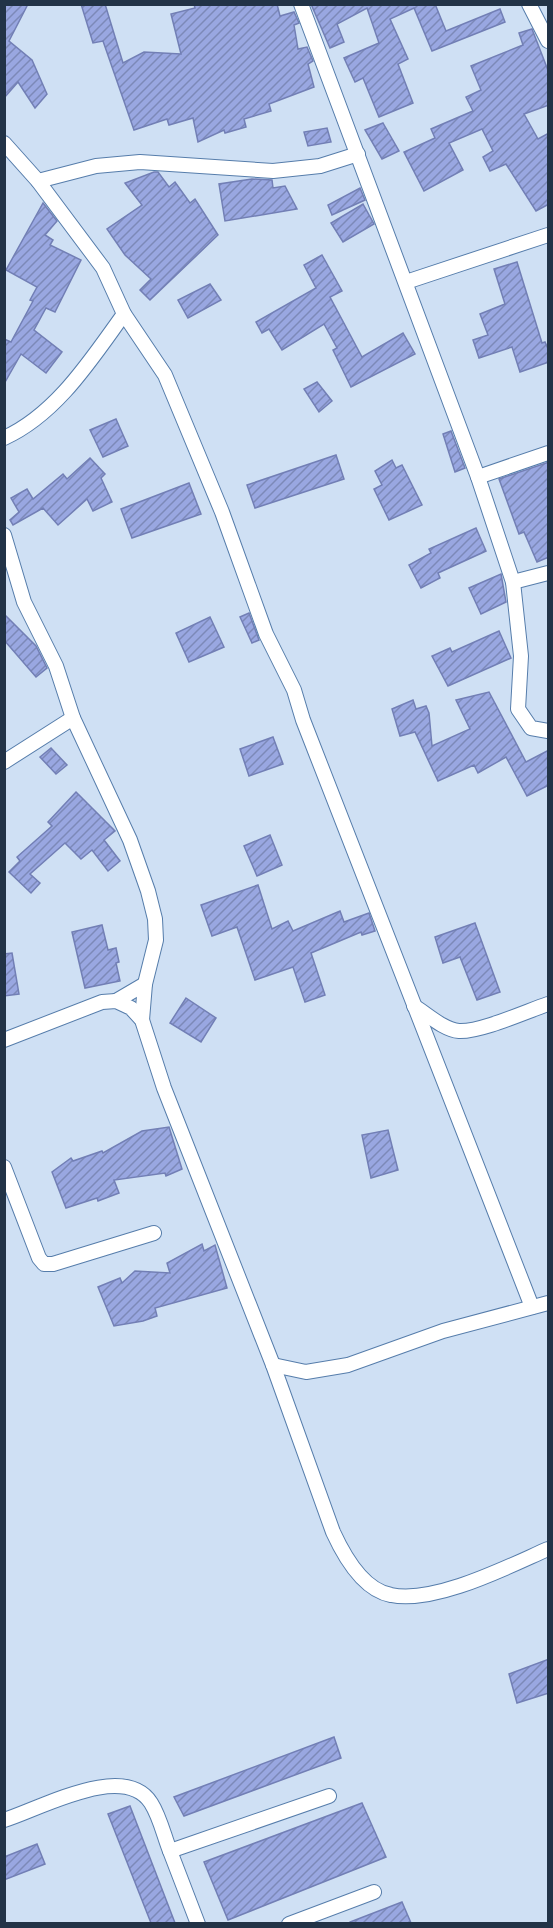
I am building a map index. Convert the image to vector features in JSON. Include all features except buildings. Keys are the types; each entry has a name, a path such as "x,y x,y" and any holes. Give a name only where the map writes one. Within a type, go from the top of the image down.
{"street":[{"path":"301,4 478,477 513,582 521,656 518,709 531,728 549,732"},
{"path":"529,4 549,41"},
{"path":"4,143 38,181 103,268 124,314 165,375 222,512 266,634 294,690 303,720 532,1307"},
{"path":"38,181 96,166 140,162 273,171 320,166 358,154"},
{"path":"406,282 549,235"},
{"path":"4,438 30,422 51,404 88,364 124,314"},
{"path":"478,477 549,453"},
{"path":"4,535 24,602 56,666 73,718 130,840 148,891 155,919 156,940 145,984 142,1020"},
{"path":"513,582 549,573"},
{"path":"4,762 73,718"},
{"path":"4,1040 102,1002 116,1001 145,984"},
{"path":"116,1001 132,1008 142,1020 164,1088 273,1365 337,1542 360,1575 389,1595 420,1596 480,1578 549,1549"},
{"path":"414,1006 438,1022 459,1031 490,1024 549,1004"},
{"path":"4,1167 39,1258 44,1263 53,1264 154,1233"},
{"path":"273,1365 306,1372 348,1365 443,1331 549,1303"},
{"path":"4,1820 84,1791 125,1785 139,1791 151,1803 198,1923"},
{"path":"170,1851 329,1796"},
{"path":"289,1923 374,1892"}]}
